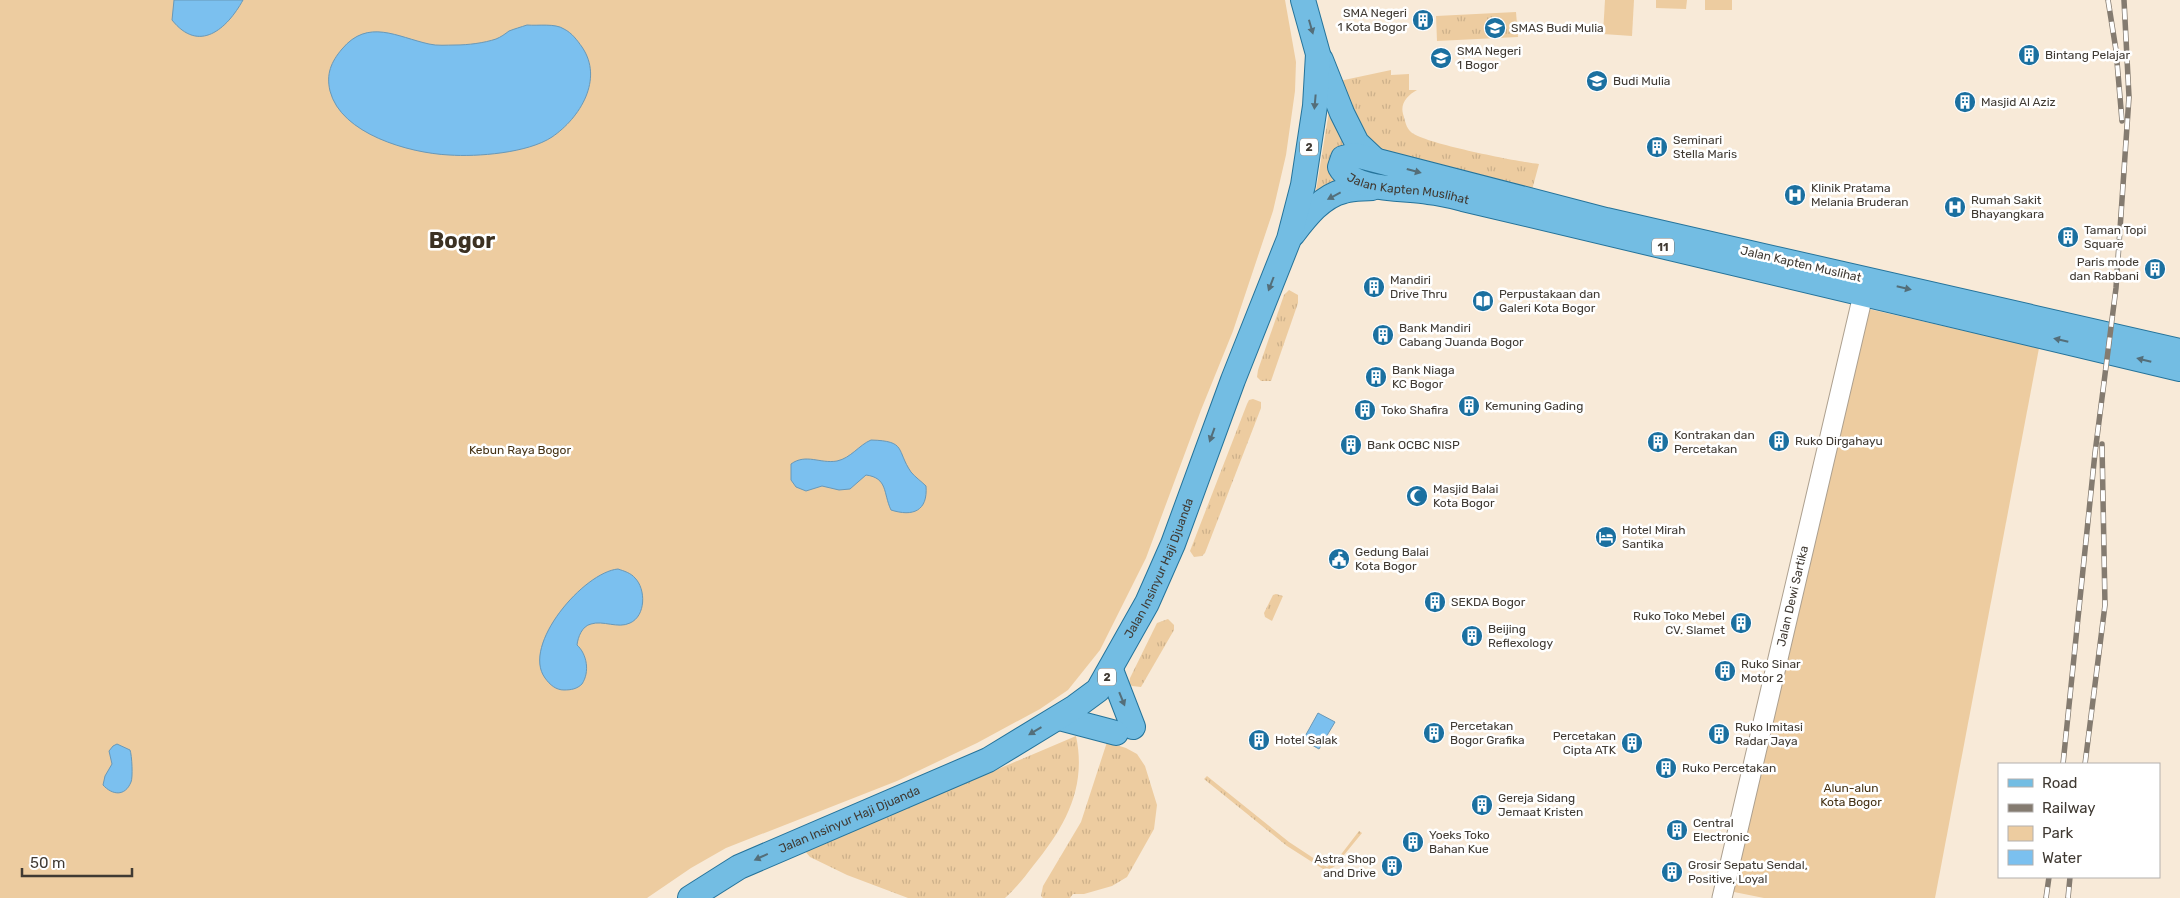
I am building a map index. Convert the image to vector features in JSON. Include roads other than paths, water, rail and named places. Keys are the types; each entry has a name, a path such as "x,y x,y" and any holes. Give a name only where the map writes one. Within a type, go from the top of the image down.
{"main road":[{"name":"Jalan Insinyur Haji Djuanda","path":"690,898 738,868 988,760 1059,718 1098,690 1111,670 1147,603 1173,544 1233,380 1289,238 1303,185 1315,106 1318,54 1303,0"},
{"path":"1318,54 1342,113 1357,143 1374,159"},
{"name":"Jalan Kapten Muslihat","path":"2180,351 1606,220 1355,154 1343,158 1340,167 1352,179 1382,187 1428,192 1463,199 2180,369"},
{"path":"1289,238 1312,211 1329,198 1344,191 1382,187"},
{"path":"1059,718 1125,730 1111,670"}],"street":[{"name":"Jalan Dewi Sartika","path":"1722,898 1863,295"}],"water":[{"path":"174,0 243,0 221,28 212,34 202,36 192,35 182,30 172,20"},
{"path":"527,25 556,26 569,33 582,47 588,59 591,72 590,85 586,97 572,119 552,137 530,147 502,153 449,155 415,150 397,145 362,130 348,119 337,106 330,91 329,74 335,59 342,49 362,34 383,32 432,45 465,45 496,39 509,31"},
{"path":"871,440 890,442 896,445 911,472 926,486 924,501 918,510 906,513 891,510 884,487 878,479 866,475 850,489 839,490 822,486 806,491 796,487 791,480 791,464 797,461 808,459 837,461 847,457"},
{"path":"618,569 632,575 639,583 643,602 639,615 635,620 625,625 596,623 585,627 579,635 577,645 583,653 587,669 582,684 574,689 561,690 556,688 545,678 540,664 542,647 549,630 560,612 574,596 604,573"},
{"path":"1318,713 1335,722 1319,749 1303,740"},
{"path":"117,744 130,750 132,766 131,782 125,790 118,793 110,791 103,785 105,776 112,764 109,751"}],"railway":[{"path":"2108,0 2116,50 2122,121"},
{"path":"2063,763 2095,453 2116,288 2129,97 2124,0"},
{"path":"2085,763 2105,605 2102,444"},
{"path":"2046,898 2049,878"},
{"path":"2068,898 2070,878"}],"place":[{"name":"SMA Negeri 1 Kota Bogor","path":"1423,20"},
{"name":"SMAS Budi Mulia","path":"1495,28"},
{"name":"Bintang Pelajar","path":"2029,55"},
{"name":"SMA Negeri 1 Bogor","path":"1441,58"},
{"name":"Budi Mulia","path":"1597,81"},
{"name":"Masjid Al Aziz","path":"1965,102"},
{"name":"Seminari Stella Maris","path":"1657,147"},
{"name":"Klinik Pratama Melania Bruderan","path":"1795,195"},
{"name":"Rumah Sakit Bhayangkara","path":"1955,207"},
{"name":"Taman Topi Square","path":"2068,237"},
{"name":"Paris mode dan Rabbani","path":"2155,269"},
{"name":"Mandiri Drive Thru","path":"1374,287"},
{"name":"Perpustakaan dan Galeri Kota Bogor","path":"1483,301"},
{"name":"Bank Mandiri Cabang Juanda Bogor","path":"1383,335"},
{"name":"Bank Niaga KC Bogor","path":"1376,377"},
{"name":"Kemuning Gading","path":"1469,406"},
{"name":"Toko Shafira","path":"1365,410"},
{"name":"Ruko Dirgahayu","path":"1779,441"},
{"name":"Kontrakan dan Percetakan","path":"1658,442"},
{"name":"Bank OCBC NISP","path":"1351,445"},
{"name":"Masjid Balai Kota Bogor","path":"1417,496"},
{"name":"Hotel Mirah Santika","path":"1606,537"},
{"name":"Gedung Balai Kota Bogor","path":"1339,559"},
{"name":"SEKDA Bogor","path":"1435,602"},
{"name":"Ruko Toko Mebel CV. Slamet","path":"1741,623"},
{"name":"Beijing Reflexology","path":"1472,636"},
{"name":"Ruko Sinar Motor 2","path":"1725,671"},
{"name":"Percetakan Bogor Grafika","path":"1434,733"},
{"name":"Ruko Imitasi Radar Jaya","path":"1719,734"},
{"name":"Hotel Salak","path":"1259,740"},
{"name":"Percetakan Cipta ATK","path":"1632,743"},
{"name":"Ruko Percetakan","path":"1666,768"},
{"name":"Gereja Sidang Jemaat Kristen","path":"1482,805"},
{"name":"Central Electronic","path":"1677,830"},
{"name":"Yoeks Toko Bahan Kue","path":"1413,842"},
{"name":"Astra Shop and Drive","path":"1392,866"},
{"name":"Grosir Sepatu Sendal, Positive, Loyal","path":"1672,872"}],"district":[{"name":"Bogor","path":"462,240"}],"park label":[{"name":"Kebun Raya Bogor","path":"520,450"},
{"name":"Alun-alun Kota Bogor","path":"1851,795"}]}
